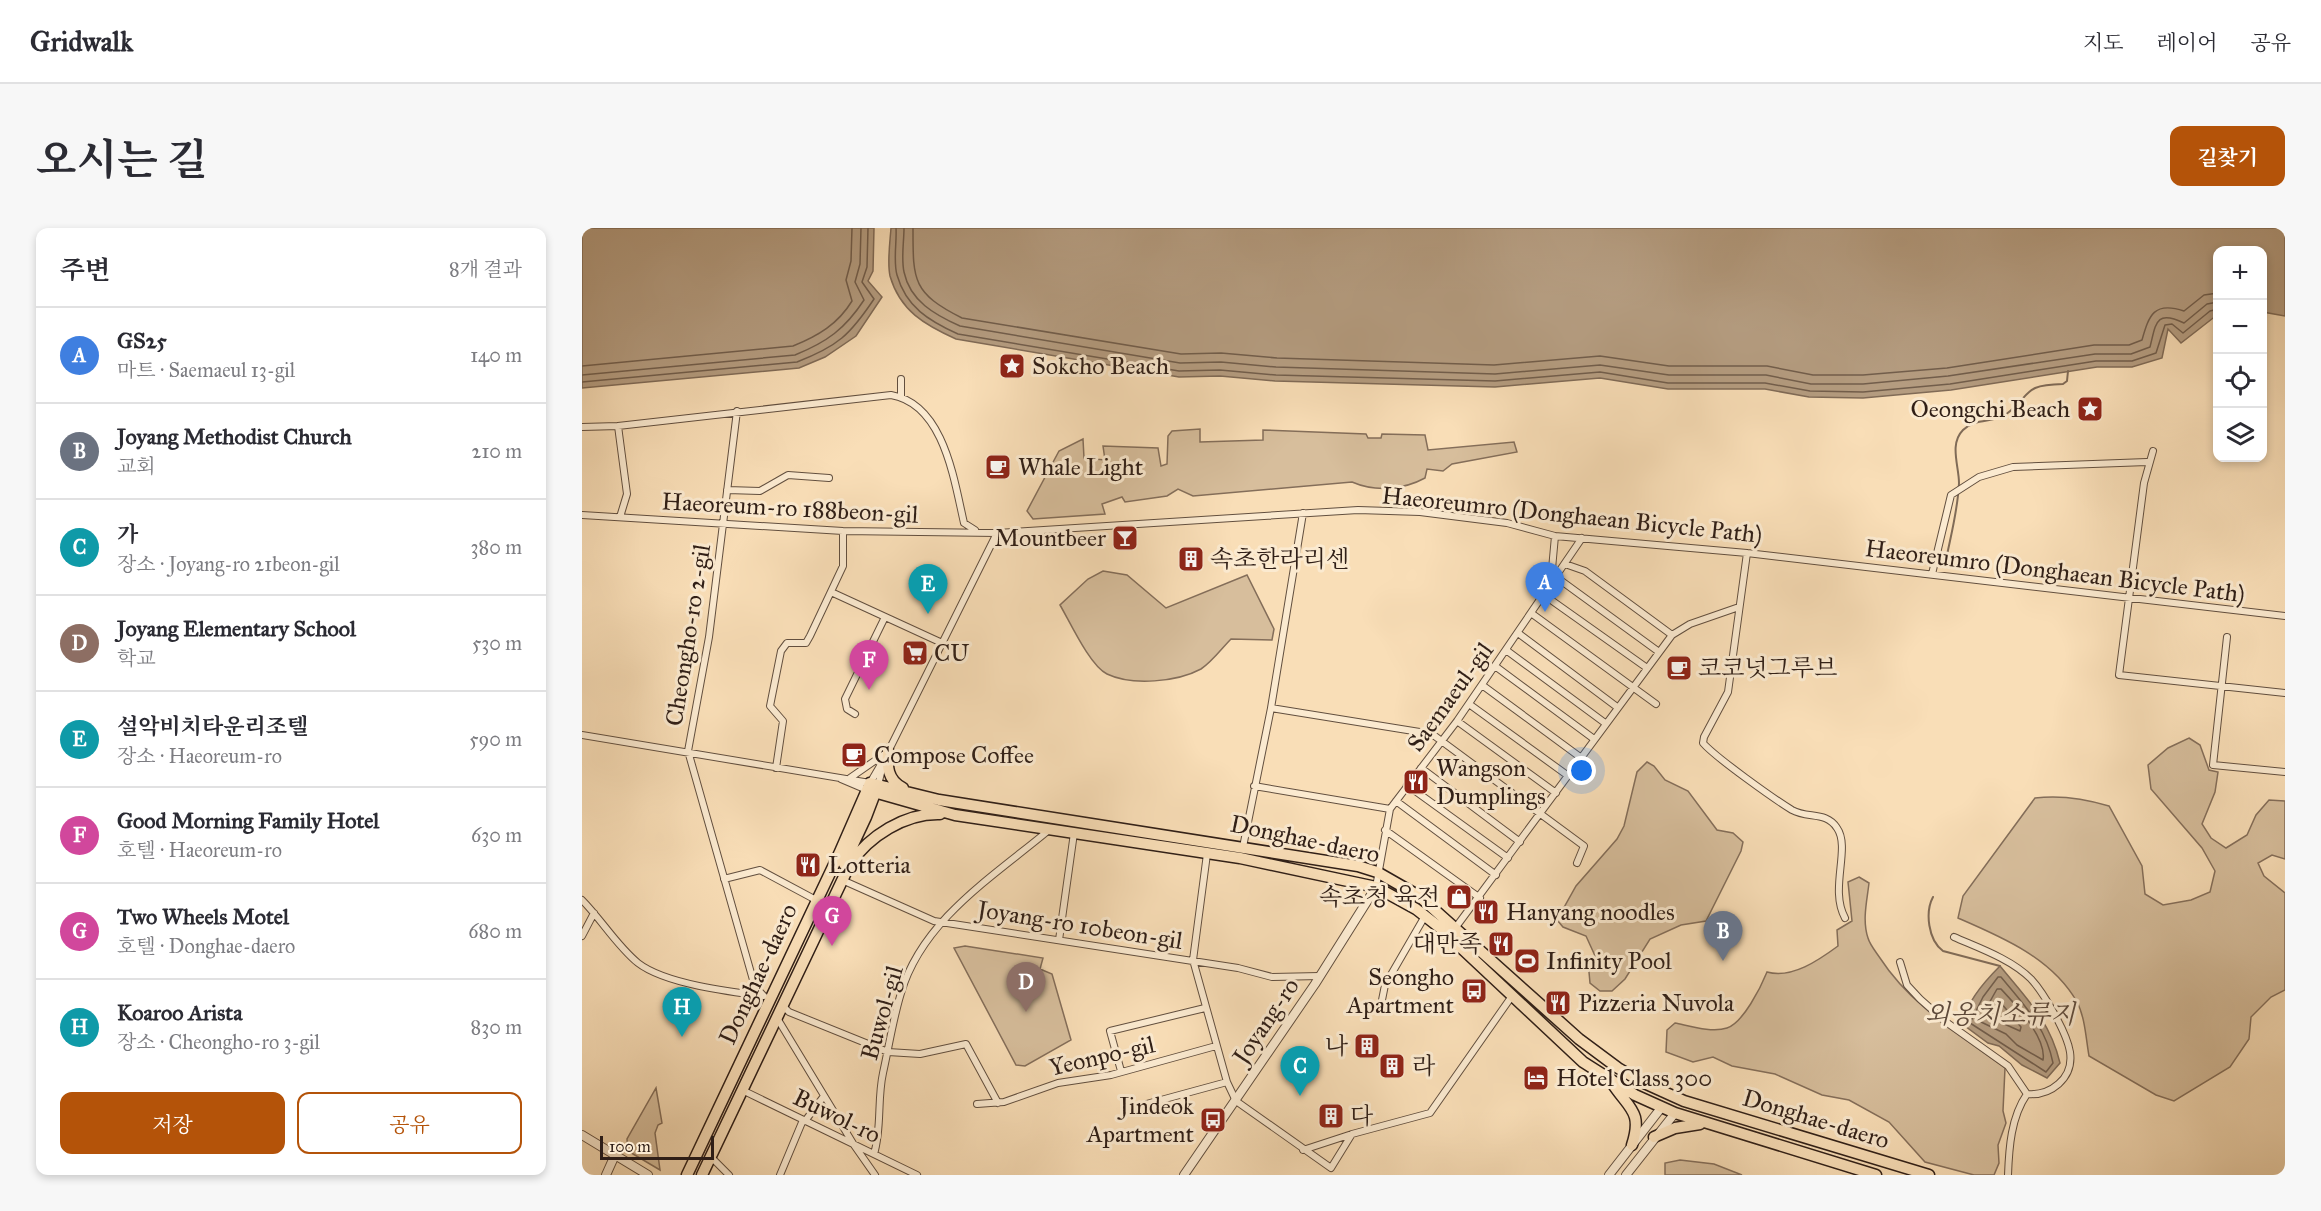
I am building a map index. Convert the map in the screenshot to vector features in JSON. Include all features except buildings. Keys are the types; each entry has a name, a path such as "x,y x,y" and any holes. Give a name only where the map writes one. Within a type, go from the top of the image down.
{"main road":[{"path":"886,754 893,781 914,794"},
{"name":"Donghae-daero","path":"872,788 1210,841 1358,866 1377,872 1419,896 1592,1050 1625,1072 1684,1101 1929,1175"},
{"name":"Donghae-daero","path":"872,788 955,815"},
{"name":"Donghae-daero","path":"687,1175 766,996 872,788"},
{"name":"Donghae-daero","path":"824,917 830,892 872,788"},
{"name":"Donghae-daero","path":"702,1175 781,1004 842,880 861,848 874,837 927,814 955,815 1208,854 1376,887 1425,916 1583,1062 1610,1080 1661,1108 1876,1175"},
{"path":"1208,854 1210,841"},
{"path":"766,996 781,1004"},
{"path":"1610,1080 1635,1113 1636,1132 1632,1145"},
{"path":"1661,1108 1671,1096"},
{"path":"1675,1113 1684,1101"},
{"path":"1654,1137 1688,1125 1710,1124"}],"street":[{"path":"901,379 902,397"},
{"path":"582,427 618,426 891,395 913,402 943,444 953,472 964,523 972,529 997,533 886,754 872,788"},
{"name":"Cheongho-ro 2-gil","path":"688,751 709,637 737,411"},
{"path":"618,426 627,495 620,517"},
{"path":"2152,451 2147,462 2119,675 2221,688 2285,693"},
{"path":"1932,574 1951,495 1979,477 2013,467 2147,462"},
{"path":"727,490 760,491 788,475 829,478"},
{"name":"Haeoreumro (Donghaean Bicycle Path)","path":"997,533 1358,510 1420,512 1507,523 1555,536 1747,553 2285,616"},
{"path":"1243,847 1271,708 1303,513"},
{"name":"Haeoreum-ro 188beon-gil","path":"582,515 843,531 997,533"},
{"path":"776,768 783,721 770,706 781,651 787,643 806,643 843,566 843,531"},
{"path":"1555,536 1552,569 1555,578 1659,652"},
{"name":"Saemaeul-gil","path":"1376,887 1390,809 1457,721 1582,538"},
{"path":"1747,553 1728,692 1703,743 1792,810 1823,816 1837,827 1842,840 1838,899 1845,918"},
{"path":"1565,564 1585,571 1672,635"},
{"path":"831,592 942,643"},
{"path":"1544,595 1647,668"},
{"path":"1456,927 1480,898 1580,757 1672,635 1690,624 1739,607"},
{"path":"1531,613 1656,704"},
{"path":"855,714 847,709 845,699 885,617"},
{"path":"1518,633 1617,707"},
{"path":"2227,637 2213,765 2285,772"},
{"path":"1506,650 1605,723"},
{"path":"1495,666 1594,739"},
{"path":"1482,685 1580,757"},
{"path":"1469,704 1568,775"},
{"path":"1271,708 1432,734 1584,846 1577,863"},
{"path":"1457,721 1556,793"},
{"path":"582,735 688,751 842,779 872,788"},
{"path":"688,751 755,987 766,996"},
{"path":"842,779 850,778 886,754"},
{"path":"1421,768 1520,842"},
{"path":"850,778 872,788"},
{"path":"1407,785 1508,858"},
{"path":"1254,786 1390,809"},
{"path":"1396,801 1496,875"},
{"name":"Buwol-gil","path":"874,1154 879,1139 882,1079 901,992 912,967 940,921 1049,830"},
{"path":"1385,830 1480,898"},
{"path":"1059,940 1074,833"},
{"path":"1208,854 1192,960 1227,1082 1236,1101 1330,1168"},
{"path":"724,879 760,870 816,900"},
{"name":"Joyang-ro 10beon-gil","path":"842,880 922,918 1192,960 1272,977 1320,976"},
{"name":"Joyang-ro","path":"1184,1175 1320,976 1376,887"},
{"path":"582,900 637,962 651,970 711,989 766,996"},
{"path":"582,936 594,913"},
{"path":"1381,1005 1385,985 1425,916"},
{"path":"1954,937 1989,952 2031,980 2060,1026 2070,1053 2064,1076 2052,1090 2027,1094 2019,1105 2009,1148 2008,1175"},
{"path":"1900,962 1907,985 1920,999 1946,1022 2008,1066 2027,1094"},
{"path":"1303,1150 1430,1113 1512,996"},
{"path":"781,1004 789,1012 888,1052 920,1054 966,1044 998,1103"},
{"path":"1121,1071 1110,1031 1205,1008"},
{"path":"776,1016 854,1145 875,1175"},
{"name":"Yeonpo-gil","path":"977,1104 998,1103 1058,1083 1121,1071 1216,1046"},
{"path":"1139,1106 1227,1082"},
{"name":"Buwol-ro","path":"741,1089 917,1175"},
{"path":"780,1175 804,1120 824,1096"},
{"path":"1609,1175 1661,1108"},
{"path":"1626,1175 1675,1113"},
{"path":"1326,1175 1352,1134"},
{"path":"582,1135 648,1175"},
{"path":"606,1175 615,1155"},
{"path":"711,1157 729,1175"},
{"path":"866,1175 867,1164"}],"shaded area":[{"path":"1200,429 1200,442 1263,440 1263,430 1366,434 1368,438 1381,438 1382,434 1425,435 1428,450 1514,442 1517,452 1452,464 1443,471 1427,469 1425,478 1398,487 1379,488 1352,482 1193,496 1178,489 1167,496 1125,502 1122,497 1102,504 1105,514 1033,519 1027,511 1059,451 1083,439 1084,458 1105,460 1103,446 1158,448 1161,466 1167,464 1168,436 1172,431"},
{"path":"1103,571 1127,575 1166,608 1247,575 1274,629 1272,640 1231,639 1201,669 1180,677 1141,681 1117,678 1107,674 1087,653 1060,605 1088,579"},
{"path":"2189,738 2200,745 2209,770 2218,772 2215,792 2202,824 2211,838 2226,848 2247,835 2256,815 2269,800 2285,801 2285,859 2272,855 2258,863 2264,876 2285,893 2285,990 2271,997 2251,1017 2249,1039 2230,1067 2174,1101 2156,1095 2089,1056 2080,1008 2067,987 2054,973 2040,961 2008,941 1958,918 1963,896 2035,798 2072,798 2109,806 2142,866 2145,894 2163,905 2191,900 2210,892 2215,871 2202,848 2151,789 2148,765 2168,748"},
{"path":"1647,762 1654,766 1665,780 1688,791 1717,830 1733,833 1743,842 1741,851 1706,921 1681,925 1650,939 1625,979 1612,991 1600,991 1590,983 1589,972 1596,958 1586,936 1563,927 1557,920 1576,886 1617,839 1624,826 1637,772"},
{"path":"1859,877 1869,883 1865,917 1868,938 1892,975 1906,991 1938,1019 2005,1068 2003,1111 2006,1123 1998,1145 1999,1163 1994,1175 1974,1175 1925,1162 1889,1122 1849,1100 1822,1095 1775,1074 1732,1066 1713,1057 1693,1062 1666,1052 1667,1030 1675,1023 1708,1029 1727,1028 1745,1012 1767,972 1795,971 1838,946 1837,930 1852,921 1848,882"},
{"path":"965,946 1043,958 1040,969 1052,974 1071,1040 1025,1066 1016,1065 954,948"},
{"path":"656,1088 662,1123 658,1125 655,1133 660,1170 628,1151 627,1139"},
{"path":"1680,1160 1714,1164 1742,1175 1665,1175 1665,1163"}],"water":[{"path":"582,228 874,228 873,271 868,281 882,297 856,336 825,357 799,368 582,388"},
{"path":"891,228 2285,228 2285,316 2267,313 2267,246 2213,246 2213,318 2181,343 2168,329 2162,358 2132,367 2097,367 1951,390 1863,398 1809,397 1765,389 1668,389 1600,378 1495,387 1275,381 1220,376 1179,377 956,339 924,322 900,299 890,276"},
{"name":"외옹치소류지","path":"2000,966 2036,1011 2056,1048 2060,1063 2047,1078 2022,1065 1999,1046 1988,1043 1965,1026 1967,1010 1971,1002 1982,985"}],"waterway":[{"path":"1945,565 1958,493 1956,442 1959,436 1968,426 2005,415 2033,389 2040,386 2063,384 2067,381 2068,371"},
{"path":"1933,897 1929,910 1929,926 1938,946 1943,951 2000,966"}],"place":[{"name":"Sokcho Beach","path":"1012,366"},
{"name":"Oeongchi Beach","path":"2090,409"},
{"name":"Whale Light","path":"998,467"},
{"name":"Mountbeer","path":"1125,538"},
{"name":"속초한라리센","path":"1191,559"},
{"name":"GS25","path":"1545,612"},
{"name":"설악비치타운리조텔","path":"928,614"},
{"name":"CU","path":"915,653"},
{"name":"코코넛그루브","path":"1679,668"},
{"name":"Good Morning Family Hotel","path":"869,690"},
{"name":"Compose Coffee","path":"854,755"},
{"name":"Wangson Dumplings","path":"1416,782"},
{"name":"Lotteria","path":"808,865"},
{"name":"속초청 육전","path":"1459,897"},
{"name":"Hanyang noodles","path":"1486,912"},
{"name":"대만족","path":"1501,944"},
{"name":"Two Wheels Motel","path":"832,946"},
{"name":"Infinity Pool","path":"1527,961"},
{"name":"Joyang Methodist Church","path":"1723,961"},
{"name":"Seongho Apartment","path":"1474,991"},
{"name":"Pizzeria Nuvola","path":"1558,1003"},
{"name":"Joyang Elementary School","path":"1026,1012"},
{"name":"Koaroo Arista","path":"682,1037"},
{"name":"나","path":"1367,1046"},
{"name":"라","path":"1392,1066"},
{"name":"Hotel Class 300","path":"1536,1078"},
{"name":"가","path":"1300,1096"},
{"name":"다","path":"1331,1116"},
{"name":"Jindeok Apartment","path":"1213,1120"}]}
